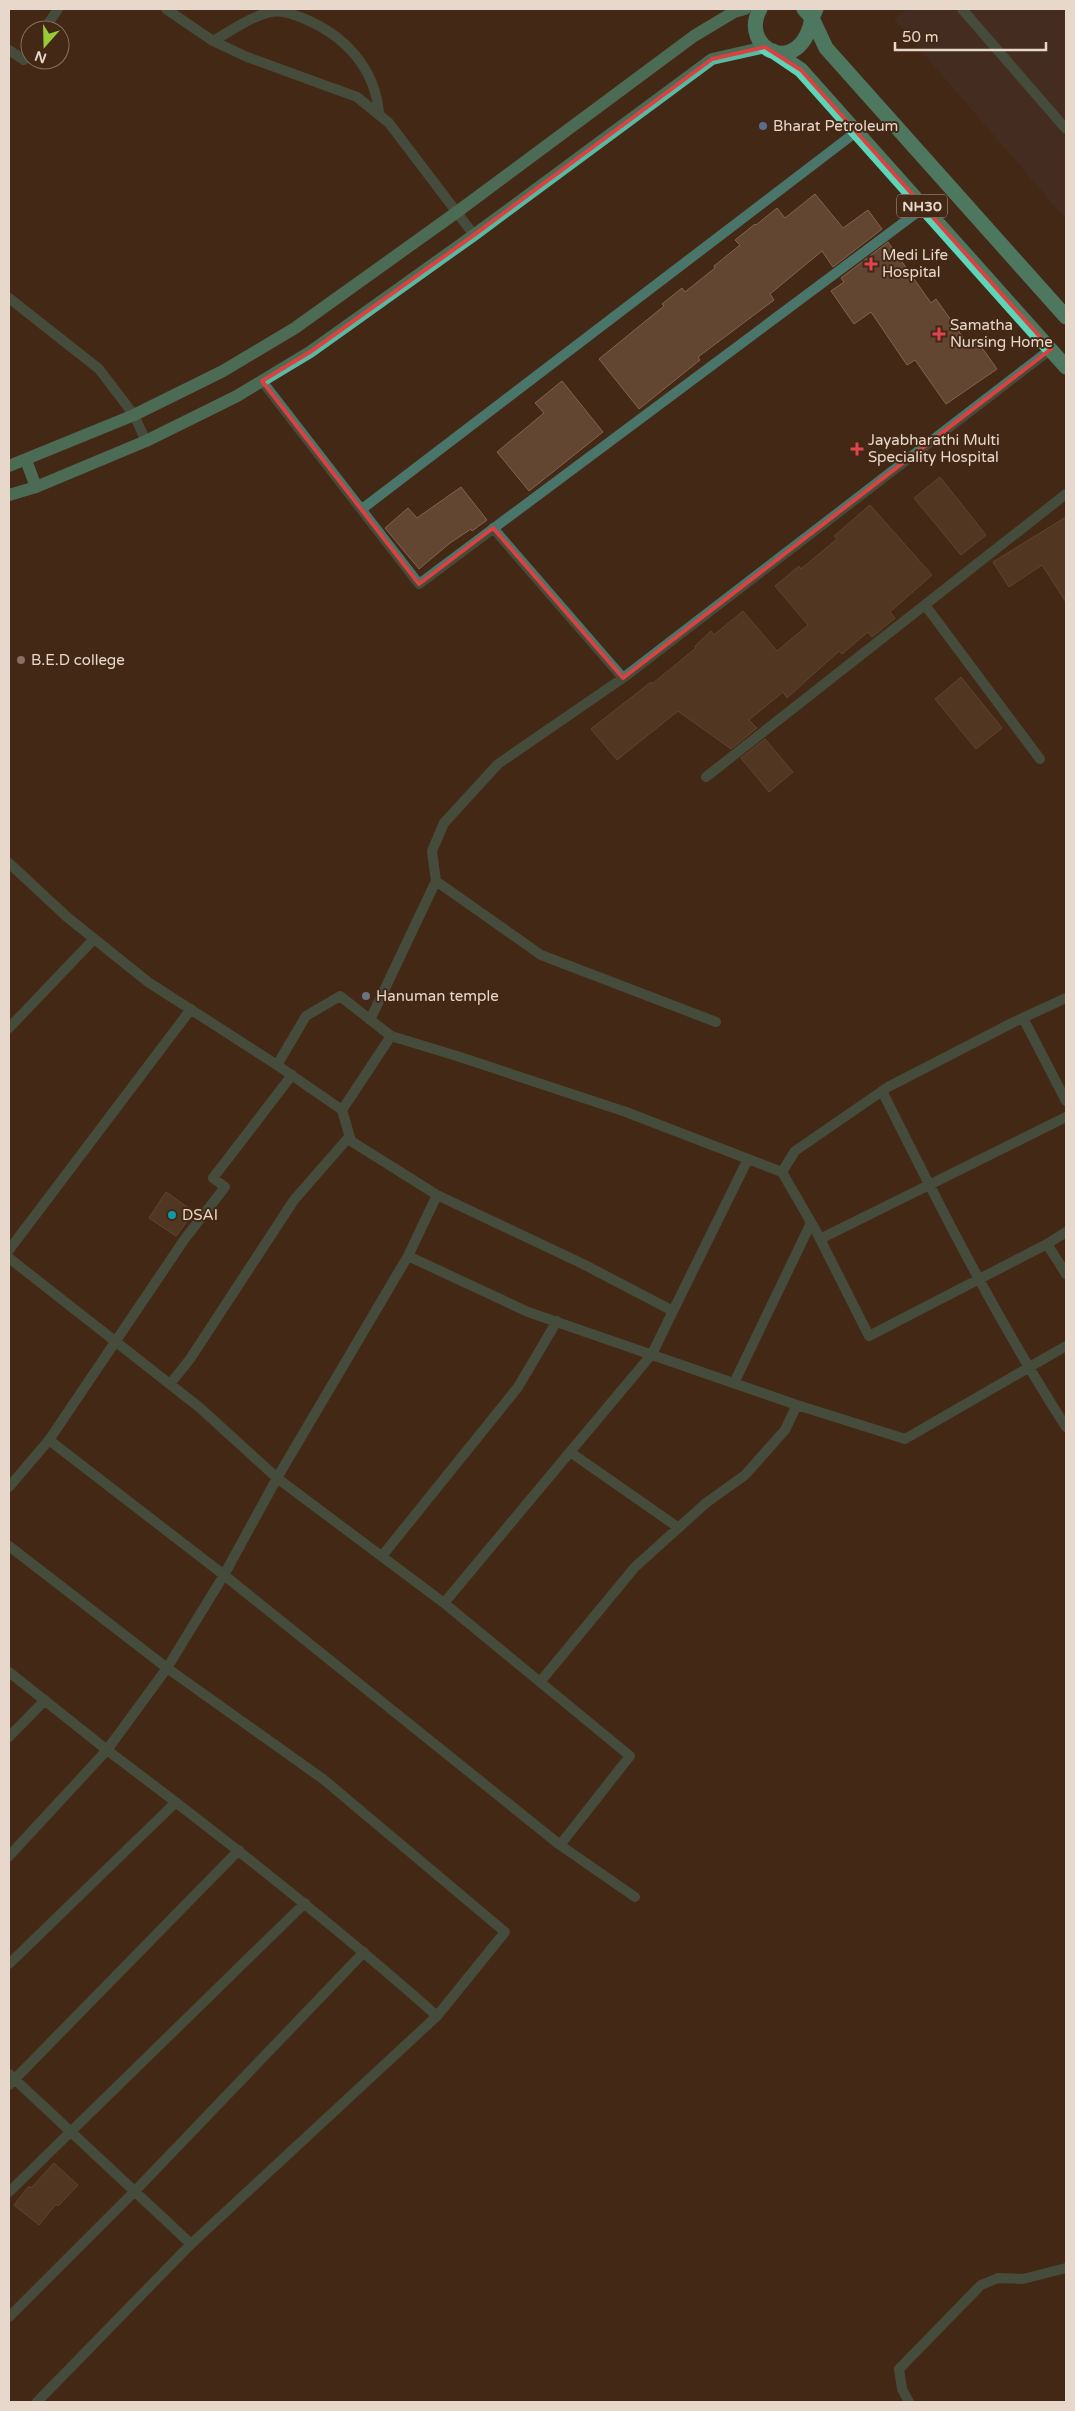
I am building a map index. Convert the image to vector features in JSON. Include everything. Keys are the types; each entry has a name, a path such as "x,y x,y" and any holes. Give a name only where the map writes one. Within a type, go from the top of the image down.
{"highway":[{"path":"760,9 756,16 756,33 769,49"},
{"name":"NH30","path":"769,49 781,53 797,49 808,37 811,12"},
{"name":"NH30","path":"811,12 826,48 1066,317"},
{"name":"NH30","path":"769,49 801,70 1066,367"}],"main road":[{"path":"9,466 134,415 223,371 294,328 457,212 694,36 737,10"},
{"path":"9,495 36,487 146,441 237,396 310,352 474,235 712,59 769,49"},
{"path":"26,460 36,487"}],"street":[{"path":"51,20 58,9"},
{"path":"166,9 213,41 247,57 344,90 379,113 389,123 474,235"},
{"path":"962,9 1066,129"},
{"path":"213,41 258,16 273,12 291,14 318,25 336,36 352,50 362,64 378,99 379,113"},
{"path":"9,50 20,57"},
{"path":"362,509 856,132"},
{"path":"262,381 419,584 923,208"},
{"path":"9,298 99,369 134,415 146,441"},
{"path":"370,1020 436,881 432,851 444,822 498,764 624,678 1051,350"},
{"path":"706,777 1066,494"},
{"path":"493,528 624,678"},
{"path":"925,605 1040,759"},
{"path":"9,863 67,917 148,982 278,1065 342,1110 351,1141 437,1195 583,1264 673,1311"},
{"path":"436,881 541,955 716,1022"},
{"path":"9,1028 94,939"},
{"path":"278,1065 306,1016 340,996 391,1036 626,1112 782,1172 820,1239 869,1336 1047,1244 1066,1232"},
{"path":"782,1172 795,1151 882,1091 1023,1018 1066,998"},
{"path":"9,1250 191,1009"},
{"path":"1023,1018 1066,1101"},
{"path":"342,1110 391,1036"},
{"path":"9,1487 49,1440 184,1240 225,1188 213,1178 292,1075"},
{"path":"882,1091 929,1185 1028,1368 1066,1427"},
{"path":"820,1239 1066,1117"},
{"path":"170,1384 190,1359 294,1200 349,1137"},
{"path":"444,1603 652,1354 748,1159"},
{"path":"9,1856 107,1750 167,1668 224,1575 277,1478 408,1256 437,1195"},
{"path":"734,1383 811,1223"},
{"path":"1047,1244 1066,1274"},
{"path":"408,1256 528,1312 797,1405 905,1439 1066,1346"},
{"path":"9,1258 199,1407 277,1478 444,1603 630,1756 560,1845"},
{"path":"382,1556 518,1387 556,1321"},
{"path":"540,1682 635,1567 706,1503 745,1475 785,1430 797,1405"},
{"path":"49,1440 224,1575 560,1845 636,1897"},
{"path":"570,1452 679,1528"},
{"path":"9,1546 167,1668 323,1779 505,1932 437,2016 191,2244 37,2402"},
{"path":"9,1672 305,1903 437,2016"},
{"path":"9,1737 45,1700"},
{"path":"9,1964 176,1802"},
{"path":"191,2244 70,2131 11,2080 239,1850"},
{"path":"9,2192 305,1903"},
{"path":"9,2317 135,2191 364,1952"},
{"path":"909,2402 902,2389 899,2369 981,2285 998,2278 1023,2279 1066,2268"}],"highlighted area":[{"path":"765,47 801,70 1051,349 623,678 493,528 419,584 262,381 310,352 474,235 712,59"}],"shaded area":[{"path":"908,9 1066,9 1066,219 894,19"}],"building":[{"path":"815,194 843,228 868,210 882,229 833,267 822,251 770,294 774,300 698,357 700,360 639,409 599,359 664,306 662,304 682,288 685,292 715,268 714,266 740,245 735,240 755,224 777,208 785,218"},
{"path":"888,242 931,303 936,299 967,343 975,338 997,369 946,404 915,360 907,365 871,312 854,324 831,291 844,282 841,278"},
{"path":"562,381 603,432 529,491 497,452 544,413 535,403"},
{"path":"940,477 986,535 961,555 914,498"},
{"path":"461,487 487,520 450,543 419,569 385,528 408,508 417,518"},
{"path":"870,505 932,575 890,612 895,618 872,637 868,632 842,654 839,651 787,698 783,692 749,720 757,728 731,749 678,711 617,760 591,729 651,682 652,684 696,648 695,646 711,631 714,635 743,611 777,651 808,625 775,586 799,566 801,569 837,539 834,536"},
{"path":"1066,517 1066,602 1042,565 1009,587 993,562"},
{"path":"961,677 1002,728 976,749 935,699"},
{"path":"765,739 793,772 769,792 741,758"},
{"name":"DSAI","path":"166,1192 194,1212 176,1236 149,1218"},
{"path":"54,2163 78,2185 58,2206 56,2204 39,2225 14,2205 29,2186 31,2188"}],"place":[{"name":"Bharat Petroleum","path":"763,126"},
{"name":"Medi Life Hospital","path":"871,264"},
{"name":"Samatha Nursing Home","path":"939,334"},
{"name":"Jayabharathi Multi Speciality Hospital","path":"857,449"},
{"name":"B.E.D college","path":"21,660"},
{"name":"Hanuman temple","path":"366,996"},
{"name":"DSAI","path":"172,1215"}]}
